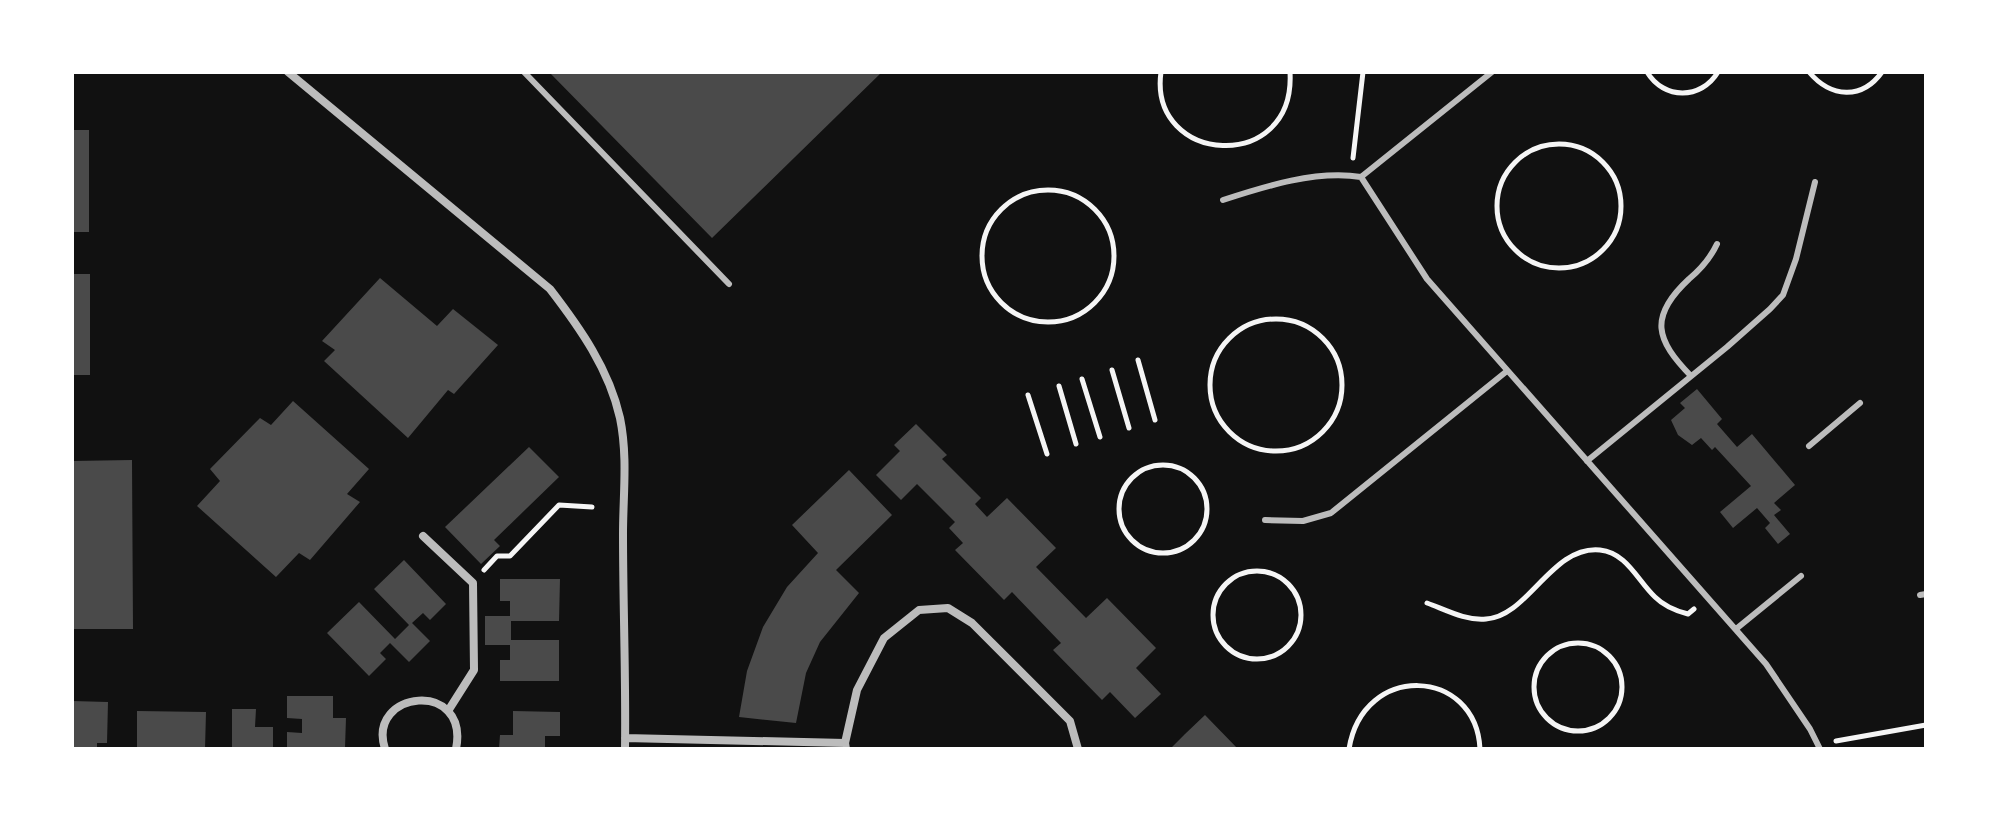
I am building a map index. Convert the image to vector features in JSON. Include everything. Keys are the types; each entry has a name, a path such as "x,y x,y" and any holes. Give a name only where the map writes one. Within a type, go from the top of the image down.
{"street":[{"path":"288,72 550,289 580,329 600,364 619,416 625,460 625,749"},
{"path":"423,536 473,583 474,670 448,711"},
{"path":"625,738 846,746 857,690 884,638 919,610 948,608 972,623 1070,721 1078,749"},
{"path":"385,749 383,731 387,719 404,703 427,700 448,711 455,722 458,735 456,749"}],"lane":[{"path":"524,72 729,284"},
{"path":"1361,177 1492,72"},
{"path":"1223,200 1258,188 1339,173 1361,177 1427,279 1766,664 1820,747"},
{"path":"1587,461 1783,295 1796,259 1815,182"},
{"path":"1691,376 1670,355 1664,344 1661,330 1664,314 1676,293 1700,271 1717,244"},
{"path":"1265,520 1303,521 1331,513 1507,371"},
{"path":"1809,446 1860,403"},
{"path":"1736,629 1801,576"}],"path":[{"path":"1161,72 1165,106 1180,129 1204,143 1232,147 1246,144 1271,129 1287,104 1290,72"},
{"path":"1350,175 1363,72"},
{"path":"1647,72 1659,86 1682,94 1705,87 1718,72"},
{"path":"1809,72 1820,85 1836,93 1853,93 1869,86 1882,72"},
{"path":"1548,145 1574,146 1607,167 1619,190 1620,217 1608,243 1587,262 1573,267 1545,267 1519,254 1502,232 1497,204 1499,190 1504,176 1524,155 1548,145"},
{"path":"1040,191 1070,194 1096,210 1105,223 1114,252 1109,281 1102,295 1079,314 1050,322 1022,317 1000,301 986,277 983,263 986,236 1000,212 1025,195 1040,191"},
{"path":"1280,319 1296,323 1312,330 1335,357 1341,373 1337,408 1330,423 1305,444 1290,450 1260,449 1232,435 1215,410 1210,396 1214,362 1222,347 1248,326 1280,319"},
{"path":"1138,360 1155,420"},
{"path":"1112,370 1129,428"},
{"path":"1082,379 1100,437"},
{"path":"1059,386 1076,444"},
{"path":"1028,395 1047,454"},
{"path":"1158,466 1184,470 1202,489 1206,501 1204,526 1197,537 1176,551 1151,552 1129,537 1123,526 1120,512 1126,487 1145,469 1158,466"},
{"path":"473,583 497,556 510,556 559,505 592,507"},
{"path":"1427,603 1465,618 1485,620 1500,617 1566,560 1584,552 1600,550 1623,558 1656,599 1674,610 1688,614 1707,598"},
{"path":"1261,571 1282,579 1290,586 1300,606 1301,617 1294,639 1266,658 1255,659 1233,652 1224,644 1214,624 1216,601 1221,590 1238,575 1249,572 1261,571"},
{"path":"1578,643 1589,644 1607,654 1621,681 1615,709 1602,724 1583,731 1563,728 1546,717 1534,690 1537,670 1543,661 1558,648 1578,643"},
{"path":"1349,749 1357,721 1377,698 1405,686 1420,686 1435,688 1461,704 1478,730 1480,749"},
{"path":"1820,747 1926,725"}],"building":[{"path":"549,72 882,72 712,238"},
{"path":"72,130 89,130 89,232 72,232"},
{"path":"72,274 90,274 90,375 72,375"},
{"path":"380,278 437,326 453,309 498,345 454,394 448,390 408,438 324,361 335,350 322,341"},
{"path":"1697,389 1722,419 1717,424 1737,447 1752,434 1795,485 1774,503 1781,510 1774,515 1790,534 1778,544 1765,528 1770,523 1757,508 1733,528 1720,512 1751,486 1715,447 1712,450 1701,438 1692,445 1678,435 1671,420 1685,408 1680,403"},
{"path":"293,401 369,469 347,494 360,502 310,560 299,553 276,577 197,506 220,481 210,469 260,418 271,425"},
{"path":"916,424 947,455 942,459 981,498 975,504 987,517 1007,498 1056,548 1036,567 1086,618 1107,598 1156,648 1136,668 1161,694 1135,718 1110,692 1102,700 1053,650 1061,643 1012,592 1004,600 955,550 963,543 949,528 955,522 917,484 901,500 876,475 900,451 894,445"},
{"path":"529,447 559,477 494,540 500,546 481,564 445,527"},
{"path":"132,460 133,629 72,629 72,461"},
{"path":"849,470 892,515 836,570 859,593 820,642 806,673 796,723 739,717 747,671 763,627 787,587 818,553 792,525"},
{"path":"404,560 446,604 430,620 423,613 412,623 430,641 409,662 390,643 380,653 386,659 369,676 327,633 359,602 395,639 409,625 374,589"},
{"path":"500,579 560,579 559,621 511,621 511,640 559,640 559,681 500,681 500,660 510,660 510,645 485,645 485,616 510,616 510,601 500,601"},
{"path":"287,696 333,696 333,718 346,718 345,748 287,749 287,732 302,733 302,719 287,718"},
{"path":"72,701 108,702 107,743 97,743 97,749 72,749"},
{"path":"232,709 256,709 255,727 273,727 273,749 232,749"},
{"path":"137,711 206,712 205,749 137,749"},
{"path":"513,711 560,712 560,736 545,736 545,749 499,749 500,735 513,735"},
{"path":"1205,715 1238,749 1170,749 1185,734"}]}
